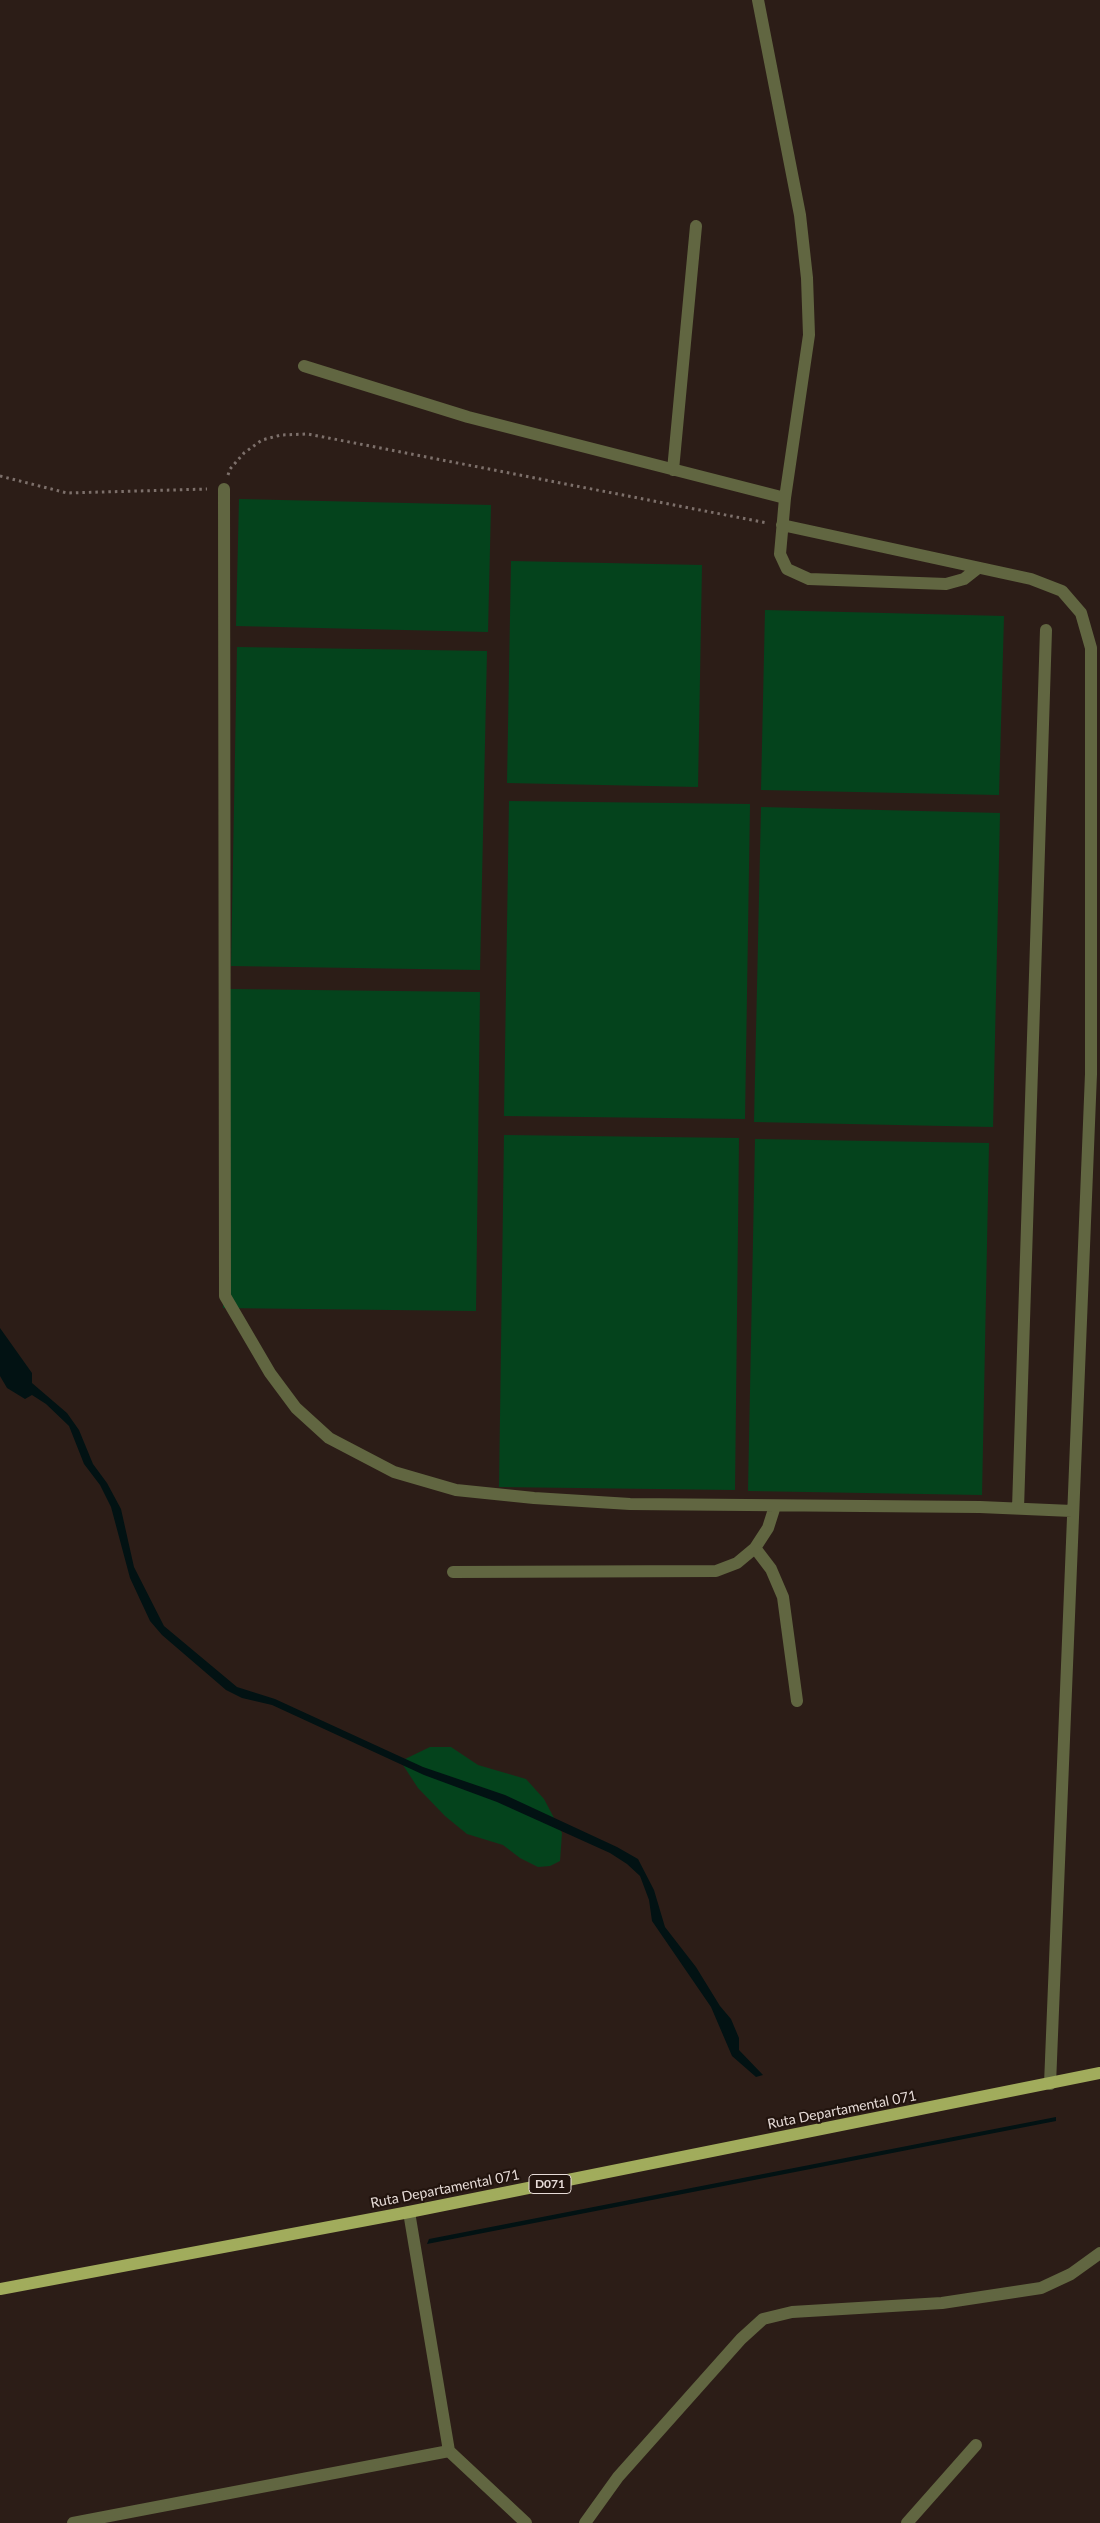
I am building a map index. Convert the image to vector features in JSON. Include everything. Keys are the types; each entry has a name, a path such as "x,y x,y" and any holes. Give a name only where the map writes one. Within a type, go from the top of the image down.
{"main road":[{"name":"Ruta Departamental 071","path":"0,2289 409,2212 1100,2073"}],"street":[{"path":"758,0 800,215 808,278 809,335 785,498 780,554 787,569 809,579 946,584 964,579 978,568"},
{"path":"673,470 696,226"},
{"path":"304,366 468,417 785,498"},
{"path":"224,489 225,1296 270,1373 296,1408 329,1438 394,1472 456,1490 534,1498 630,1504 1072,1510"},
{"path":"782,525 1031,579 1062,591 1081,613 1091,648 1091,1074 1050,2084"},
{"path":"1018,1508 1046,630"},
{"path":"453,1572 716,1570 738,1563 755,1548 768,1528 775,1506"},
{"path":"755,1548 771,1569 783,1597 797,1701"},
{"path":"409,2212 449,2451 526,2523"},
{"path":"585,2523 618,2478 741,2338 763,2319 792,2312 942,2303 1041,2288 1071,2274 1100,2253"},
{"path":"907,2523 976,2445"},
{"path":"73,2523 449,2451"}],"path":[{"path":"0,476 67,492 224,489 230,469 244,453 262,440 281,435 308,434 782,525"}],"green space":[{"path":"239,499 491,505 488,632 236,626"},
{"path":"511,561 702,565 698,787 507,783"},
{"path":"765,610 1004,616 999,795 761,790"},
{"path":"237,647 487,651 480,970 231,966"},
{"path":"509,801 750,804 745,1119 504,1116"},
{"path":"761,807 1000,813 993,1127 754,1122"},
{"path":"227,989 480,992 476,1311 223,1308"},
{"path":"504,1135 739,1138 735,1490 499,1487"},
{"path":"755,1139 989,1143 982,1495 748,1491"},
{"path":"430,1747 451,1747 478,1765 526,1779 544,1799 562,1833 560,1861 550,1866 538,1867 520,1858 503,1845 467,1834 445,1816 418,1788 403,1765 405,1759"}],"shaded area":[{"path":"0,1328 32,1373 32,1383 67,1413 79,1430 93,1464 107,1483 121,1509 134,1567 164,1626 237,1687 275,1699 423,1767 505,1795 617,1847 638,1859 654,1890 665,1927 696,1967 720,2006 731,2019 739,2038 739,2050 763,2075 756,2077 732,2056 711,2007 652,1921 649,1900 640,1876 627,1864 610,1853 497,1802 424,1775 272,1705 242,1698 226,1690 162,1635 150,1621 130,1578 111,1507 100,1485 84,1464 69,1426 46,1404 32,1395 25,1399 7,1388 0,1376"},
{"path":"1056,2117 1056,2121 427,2244 429,2239"}]}
